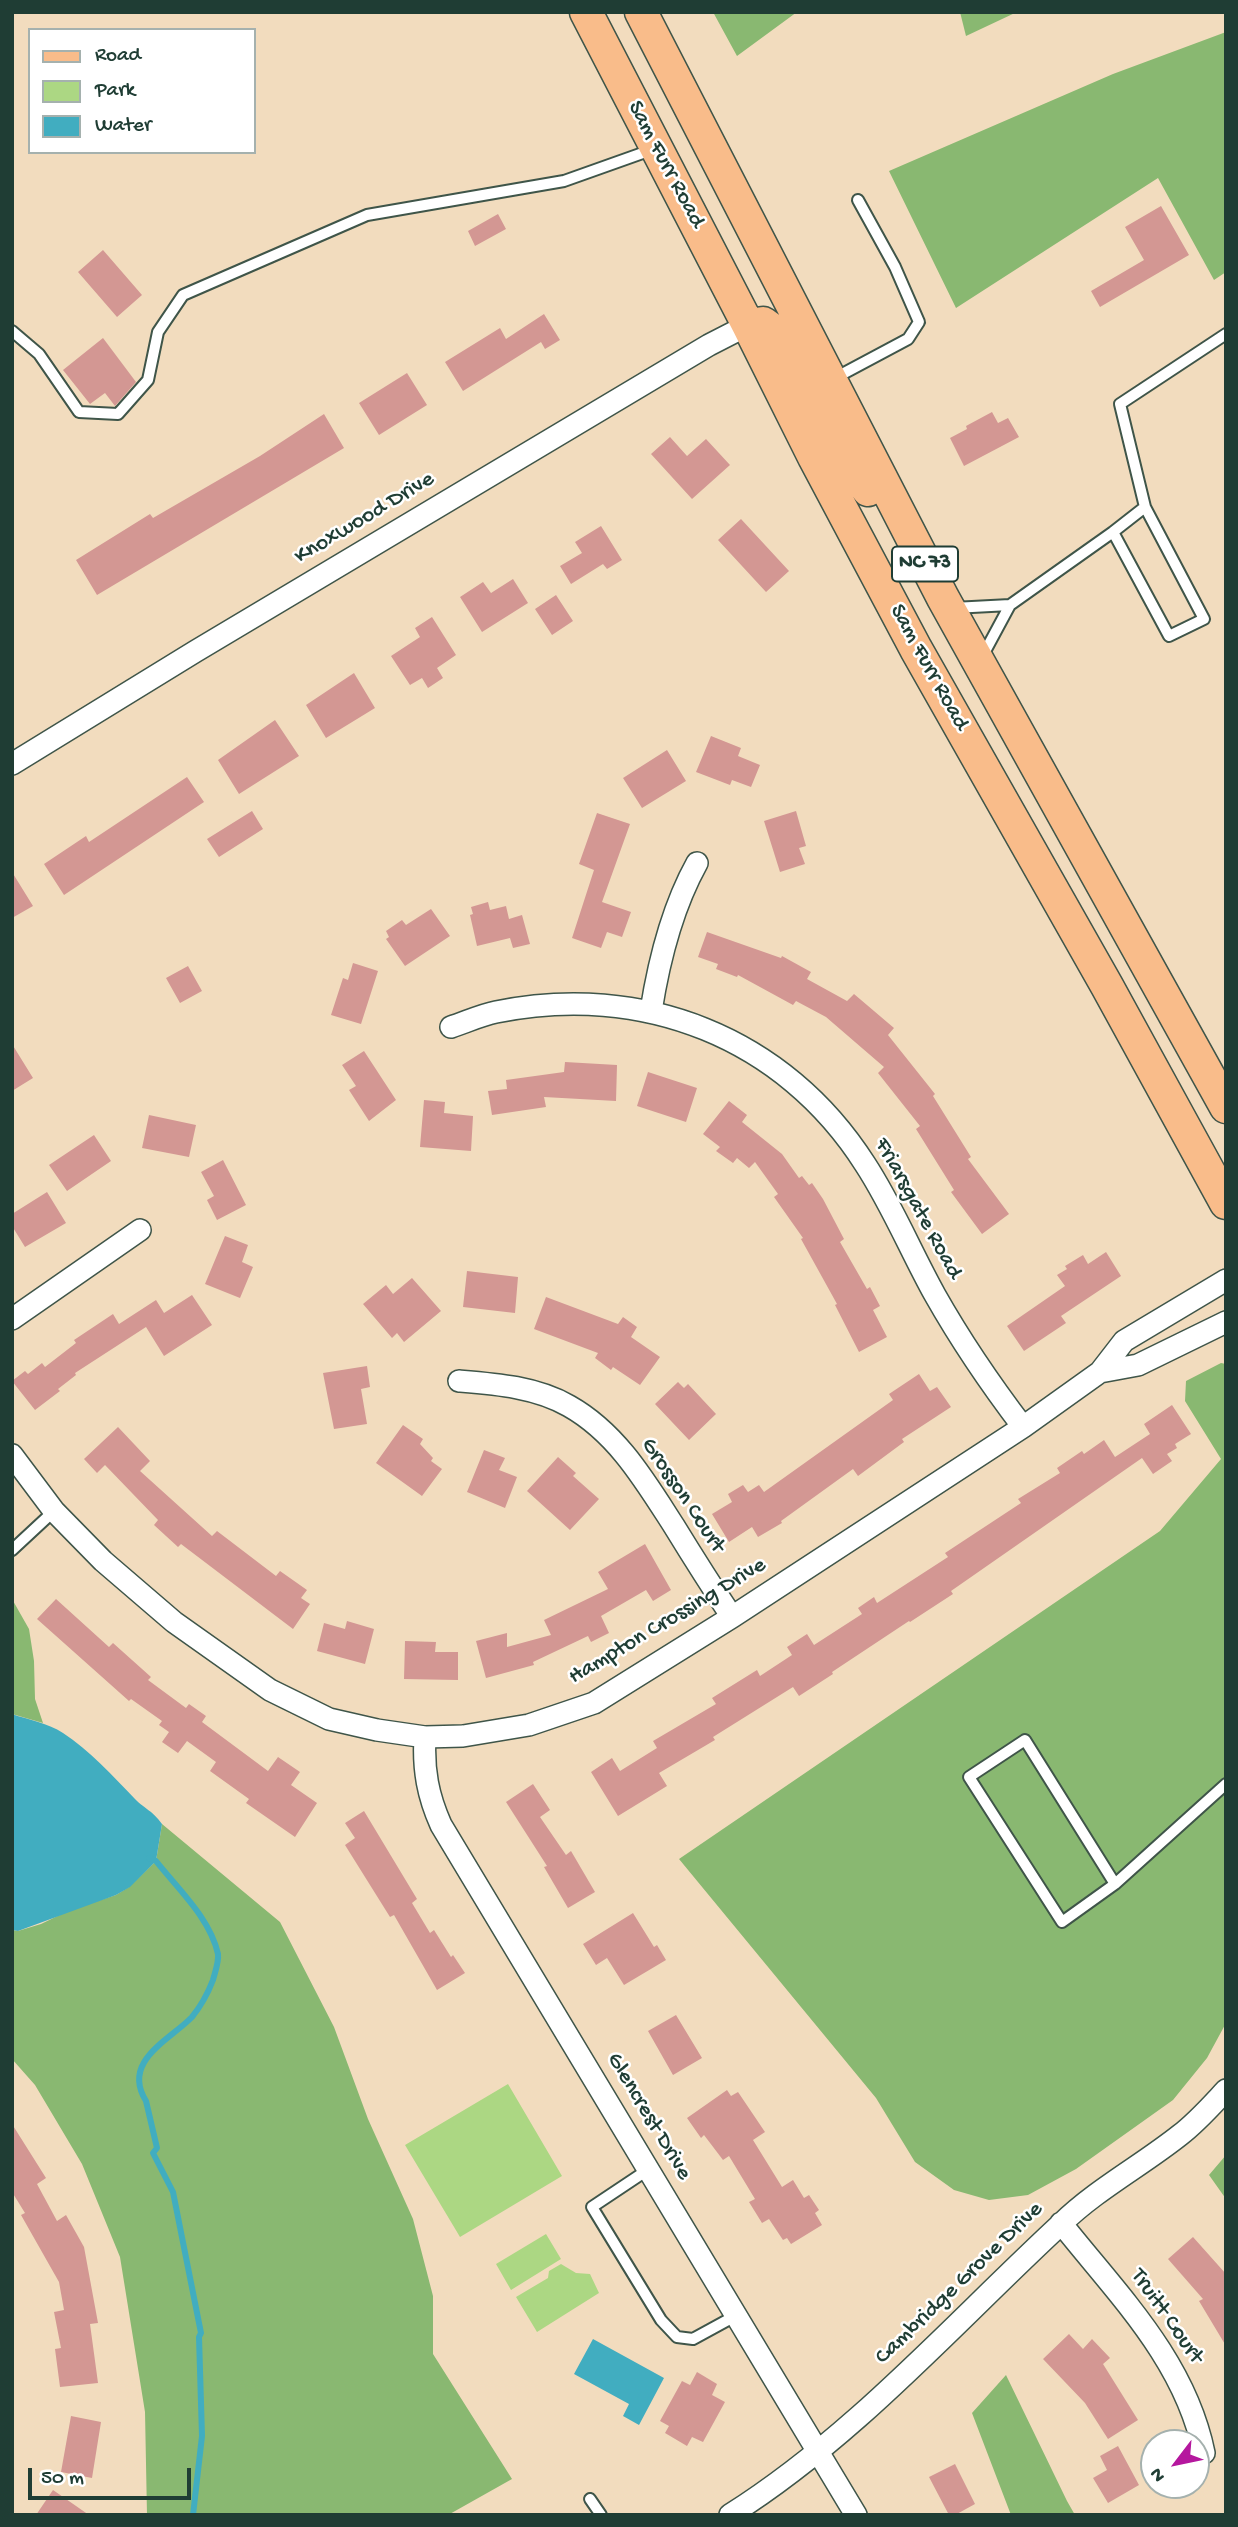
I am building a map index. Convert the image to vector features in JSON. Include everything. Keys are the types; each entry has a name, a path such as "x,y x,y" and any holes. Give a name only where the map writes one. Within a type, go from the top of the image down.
{"main road":[{"name":"Sam Furr Road","path":"586,12 814,457 916,649 1226,1203"},
{"name":"Sam Furr Road","path":"641,12 945,603 1226,1107"},
{"path":"748,325 763,323 774,331 783,343 840,449 945,603"},
{"path":"1176,1112 1226,1189"}],"street":[{"name":"Knoxwood Drive","path":"12,764 697,352 748,325"},
{"path":"650,1011 664,946 687,881 697,863"},
{"name":"Friarsgate Road","path":"451,1027 494,1012 530,1007 594,1004 650,1011 690,1023 748,1049 770,1063 824,1109 864,1162 961,1340 1023,1427"},
{"path":"12,1319 140,1230"},
{"name":"Hampton Crossing Drive","path":"12,1455 54,1511 103,1561 174,1622 270,1690 329,1719 425,1737 463,1736 529,1725 594,1703 732,1617 1023,1427 1100,1372 1125,1341 1226,1280"},
{"name":"Hampton Crossing Drive","path":"1100,1372 1138,1365 1226,1322"},
{"name":"Grosson Court","path":"459,1381 510,1386 546,1396 568,1405 609,1437 639,1471 732,1617"},
{"name":"Glencrest Drive","path":"425,1737 423,1761 427,1787 441,1825 856,2515"},
{"name":"Cambridge Grove Drive","path":"730,2515 820,2452 936,2346 1061,2223 1092,2196 1180,2135 1226,2090"},
{"name":"Truitt Court","path":"1061,2223 1125,2299 1167,2360 1188,2397 1199,2429"}],"lane":[{"path":"12,331 38,354 79,412 118,414 148,380 158,331 183,295 367,215 564,181 657,148"},
{"path":"830,380 908,339 919,322 895,267 858,200"},
{"path":"1113,532 1169,636 1204,619 1145,507 1120,404 1226,334"},
{"path":"979,663 1010,605 1145,507"},
{"path":"945,603 1010,605"},
{"path":"12,1550 54,1511"},
{"path":"1115,1884 1026,1740 969,1777 1062,1922 1115,1884 1226,1784"},
{"path":"649,2169 592,2207 661,2320 677,2337 693,2339 737,2315"},
{"path":"590,2498 601,2515"}],"green space":[{"path":"713,12 797,12 737,56"},
{"path":"960,12 1017,12 966,36"},
{"path":"1226,32 1226,272 1214,280 1158,178 956,308 889,171 1113,74"},
{"path":"1221,1363 1226,1364 1226,2023 1207,2058 1173,2100 1076,2169 1028,2195 989,2200 954,2190 915,2162 876,2098 679,1859 1160,1531 1221,1459 1185,1401 1186,1381"},
{"path":"12,1599 29,1629 34,1661 35,1699 43,1723 12,1714"},
{"path":"162,1824 280,1922 334,2027 368,2119 413,2219 433,2296 433,2354 512,2479 448,2515 147,2515 145,2412 120,2257 82,2164 35,2085 12,2059 12,1930 18,1931 41,1924 70,1910 116,1895 129,1887 156,1861"},
{"path":"508,2084 562,2176 460,2237 405,2145"},
{"path":"1226,2155 1226,2199 1209,2175"},
{"path":"546,2234 561,2259 511,2290 496,2264"},
{"path":"561,2264 576,2273 590,2274 599,2293 537,2332 516,2297 548,2278 549,2271"},
{"path":"1006,2375 1075,2515 1011,2515 972,2413"}],"water":[{"path":"12,1714 51,1727 73,1740 162,1824 156,1861 130,1887 116,1895 18,1931 12,1930"},
{"path":"593,2339 664,2378 639,2425 623,2416 629,2404 574,2374"}],"building":[{"path":"1161,206 1189,255 1100,307 1091,291 1144,260 1125,227"},
{"path":"498,214 506,229 475,246 468,231"},
{"path":"103,250 142,295 117,317 78,272"},
{"path":"544,314 560,340 545,349 541,342 463,391 445,362 500,328 506,339"},
{"path":"103,338 136,382 115,406 105,393 90,404 63,370"},
{"path":"407,373 427,405 379,435 359,403"},
{"path":"992,412 998,423 1008,418 1019,437 964,466 950,438"},
{"path":"324,414 344,448 97,595 76,560 150,514 153,518 260,456"},
{"path":"670,437 687,456 706,439 730,465 692,499 651,454"},
{"path":"741,519 789,571 766,592 718,540"},
{"path":"601,526 622,560 607,569 603,564 571,584 560,566 582,553 575,542"},
{"path":"513,579 528,603 482,632 460,597 483,582 491,593"},
{"path":"556,595 573,621 552,635 535,609"},
{"path":"432,617 456,655 437,668 443,678 428,688 422,678 410,685 391,656 420,637 415,628"},
{"path":"354,673 375,708 326,738 306,705"},
{"path":"275,720 299,756 239,794 218,760"},
{"path":"711,736 741,748 738,756 760,765 751,787 732,780 730,785 696,772"},
{"path":"667,750 686,781 642,808 623,778"},
{"path":"187,777 204,802 64,895 44,864 86,836 89,842"},
{"path":"252,811 263,829 219,857 207,839"},
{"path":"796,811 806,846 799,848 805,864 780,872 764,821"},
{"path":"597,813 630,824 602,902 631,912 622,937 607,932 601,948 572,938 594,870 579,864"},
{"path":"12,872 33,906 12,918"},
{"path":"488,902 490,910 506,906 509,919 522,915 530,944 513,948 510,938 477,946 470,915 473,914 471,907"},
{"path":"431,909 450,936 405,966 386,939 389,937 386,931 402,920 406,925"},
{"path":"707,932 781,958 782,956 811,972 807,979 847,1001 854,994 894,1028 888,1035 935,1094 933,1096 971,1157 968,1159 1009,1214 982,1234 951,1192 954,1190 916,1129 920,1126 878,1073 884,1067 826,1017 796,1001 793,1005 738,975 737,977 716,969 718,964 698,957"},
{"path":"353,963 378,971 361,1024 331,1015 343,978 348,980"},
{"path":"188,966 202,991 180,1003 166,978"},
{"path":"12,1044 33,1078 12,1091"},
{"path":"364,1051 396,1100 369,1121 349,1090 356,1086 342,1065"},
{"path":"565,1062 617,1065 616,1101 544,1097 546,1107 492,1115 488,1091 507,1089 506,1080 564,1072"},
{"path":"648,1072 697,1088 686,1122 637,1106"},
{"path":"424,1100 445,1102 444,1113 473,1116 471,1151 420,1147"},
{"path":"729,1101 747,1115 742,1122 782,1154 799,1178 802,1176 809,1185 812,1183 823,1199 844,1239 840,1242 880,1306 873,1310 887,1337 859,1352 835,1305 837,1304 801,1239 803,1238 774,1197 778,1194 755,1162 749,1168 737,1158 733,1163 716,1151 720,1147 703,1134"},
{"path":"149,1115 196,1125 189,1157 142,1148"},
{"path":"94,1135 111,1161 67,1191 49,1165"},
{"path":"223,1160 246,1205 217,1220 207,1200 214,1196 201,1172"},
{"path":"47,1192 66,1223 25,1247 12,1226 12,1214"},
{"path":"225,1236 248,1245 242,1262 253,1267 240,1298 205,1284"},
{"path":"1106,1252 1121,1276 1061,1316 1066,1323 1024,1351 1007,1326 1065,1286 1057,1275 1067,1269 1065,1266 1083,1255 1088,1264"},
{"path":"467,1271 518,1277 515,1313 463,1307"},
{"path":"412,1278 441,1311 404,1342 397,1333 392,1338 363,1304 386,1285 393,1294"},
{"path":"192,1295 212,1325 164,1356 146,1327 75,1373 76,1375 58,1389 60,1391 35,1410 12,1381 25,1371 28,1374 42,1363 45,1367 76,1343 74,1340 113,1314 119,1324 156,1300 164,1313"},
{"path":"546,1297 618,1324 623,1317 637,1327 631,1337 660,1357 640,1385 613,1367 611,1370 595,1358 598,1353 534,1329"},
{"path":"367,1366 370,1387 361,1389 367,1424 334,1429 323,1373"},
{"path":"919,1374 930,1391 937,1387 951,1407 902,1439 904,1442 858,1476 853,1469 781,1521 782,1523 758,1537 752,1527 729,1542 712,1514 732,1502 728,1494 743,1485 748,1492 759,1485 764,1492 893,1400 889,1394"},
{"path":"678,1382 684,1388 688,1384 716,1414 689,1440 655,1404"},
{"path":"1172,1405 1191,1434 1175,1444 1177,1448 1167,1454 1172,1461 1153,1474 1142,1458 951,1591 953,1594 832,1672 833,1674 799,1696 793,1687 713,1737 715,1740 659,1773 667,1786 618,1816 591,1772 612,1758 620,1771 657,1748 653,1741 716,1704 712,1698 757,1670 760,1676 792,1655 787,1647 807,1634 814,1645 862,1614 858,1608 874,1597 877,1603 948,1557 945,1553 1021,1503 1018,1499 1060,1473 1057,1468 1082,1451 1084,1454 1104,1440 1115,1457 1150,1434 1144,1424"},
{"path":"403,1425 423,1439 420,1444 433,1458 431,1461 442,1469 422,1496 376,1463"},
{"path":"118,1427 150,1461 140,1471 212,1536 217,1531 276,1576 280,1571 307,1590 301,1598 310,1604 293,1629 181,1544 178,1547 154,1525 158,1520 105,1465 97,1473 84,1459"},
{"path":"484,1450 505,1458 499,1470 517,1477 505,1508 467,1492"},
{"path":"558,1457 576,1473 573,1476 599,1499 570,1530 527,1491"},
{"path":"645,1544 671,1590 653,1601 646,1590 601,1616 609,1633 591,1642 588,1636 533,1662 534,1665 486,1678 476,1641 507,1633 507,1647 551,1635 544,1620 608,1589 598,1572"},
{"path":"56,1599 109,1647 113,1643 151,1677 148,1680 186,1708 189,1704 206,1716 202,1722 268,1771 278,1757 300,1772 291,1785 317,1803 295,1837 246,1803 249,1799 210,1771 216,1762 187,1741 178,1753 162,1742 169,1732 159,1725 162,1721 131,1699 129,1701 37,1619"},
{"path":"347,1621 374,1629 365,1664 317,1651 324,1623 345,1629"},
{"path":"405,1641 436,1642 435,1652 458,1652 458,1680 404,1679"},
{"path":"533,1784 550,1810 540,1817 566,1855 571,1851 595,1892 568,1908 544,1867 547,1866 506,1802"},
{"path":"364,1811 417,1899 412,1903 430,1933 434,1930 465,1973 437,1990 394,1915 390,1917 345,1845 355,1838 345,1823"},
{"path":"633,1913 654,1947 657,1945 666,1960 624,1985 607,1958 596,1965 583,1944"},
{"path":"676,2015 702,2058 673,2075 648,2031"},
{"path":"727,2090 731,2096 738,2092 765,2132 753,2140 782,2187 793,2180 804,2198 809,2195 819,2210 815,2213 822,2225 791,2244 787,2238 783,2240 769,2219 762,2223 749,2202 755,2199 729,2156 723,2160 704,2135 701,2138 687,2118"},
{"path":"12,2124 46,2178 37,2184 57,2221 66,2215 84,2247 98,2323 90,2324 98,2383 60,2387 55,2349 61,2348 54,2312 64,2310 59,2282 21,2215 25,2213 12,2192"},
{"path":"1193,2237 1226,2274 1226,2346 1199,2301 1203,2299 1168,2259"},
{"path":"1069,2334 1083,2349 1092,2339 1110,2358 1103,2364 1138,2420 1108,2439 1085,2403 1043,2359"},
{"path":"697,2372 717,2384 712,2395 725,2402 703,2442 692,2437 687,2446 665,2433 669,2426 660,2421 682,2381 690,2385"},
{"path":"71,2416 101,2422 92,2478 61,2472"},
{"path":"1118,2446 1139,2485 1108,2503 1093,2478 1107,2470 1100,2456"},
{"path":"955,2464 975,2504 955,2515 949,2515 929,2477"},
{"path":"53,2490 89,2515 36,2515"}],"waterway":[{"path":"149,1858 156,1861 201,1916 218,1954 207,1995 192,2017 151,2053 140,2074 140,2087 157,2148 153,2153 173,2192 201,2333 202,2436 193,2515"}]}
